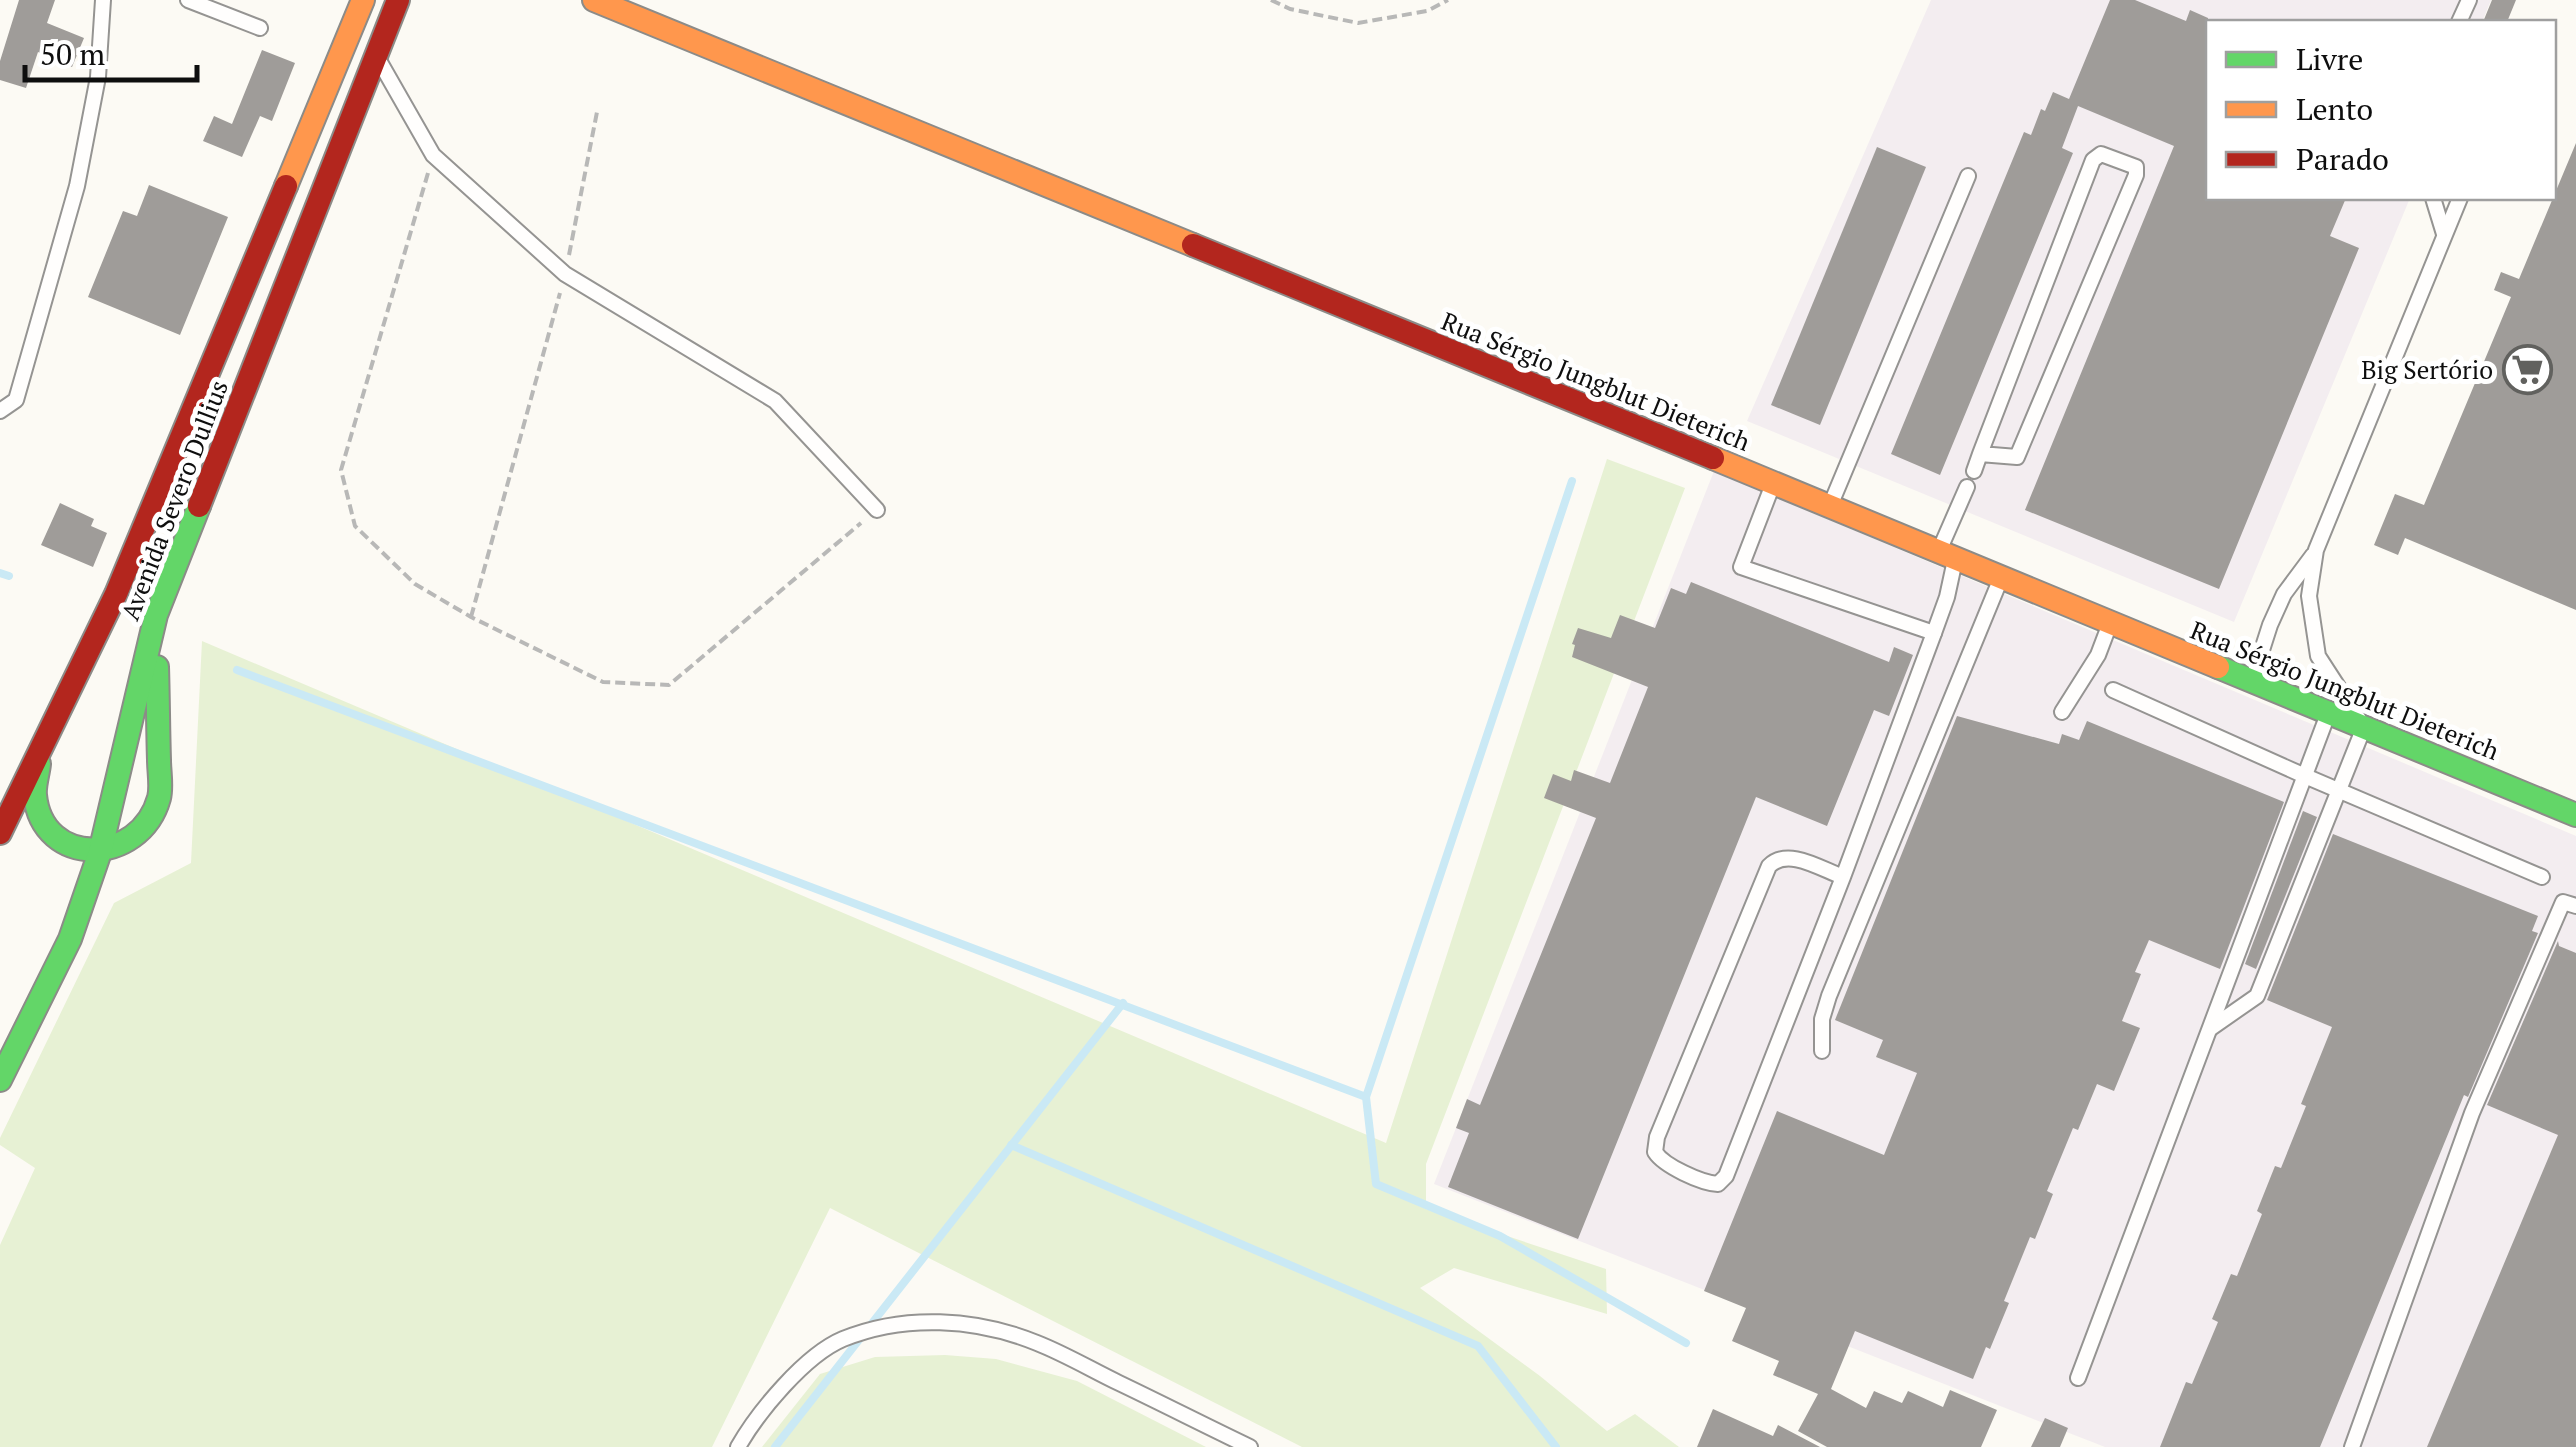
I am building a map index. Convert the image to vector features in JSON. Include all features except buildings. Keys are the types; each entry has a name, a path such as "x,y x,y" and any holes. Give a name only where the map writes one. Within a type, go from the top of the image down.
{"main road":[{"name":"Avenida Severo Dullius","path":"0,833 116,594 362,0"},
{"path":"394,10 410,0"},
{"name":"Rua Sérgio Jungblut Dieterich","path":"594,0 2576,815"},
{"name":"Avenida Severo Dullius","path":"0,1080 70,939 100,852 156,615 394,10"},
{"path":"57,720 37,769 34,789 38,810 48,828 64,842 82,850 100,852 124,846 141,834 154,817 160,798 156,615"}],"lane":[{"path":"0,411 16,400 77,186 98,77 103,0"},
{"path":"188,0 260,28"},
{"path":"376,54 433,156 565,274 775,401 876,510"},
{"path":"1974,471 1980,454 2093,160 2101,154 2136,168 2017,457 1980,454"},
{"path":"1830,507 1968,176"},
{"path":"2434,200 2444,235"},
{"path":"2210,1028 2257,996 2364,727 2318,656 2309,596 2316,550 2459,200"},
{"path":"1773,483 1741,566 1934,633"},
{"path":"1843,877 1790,857 1777,858 1768,866 1657,1137 1655,1152 1660,1160 1708,1184 1718,1184 1726,1176 1843,877 1948,597 1947,555 1967,487"},
{"path":"2252,681 2284,594 2316,550"},
{"path":"1822,1051 1822,1019 1829,996 2001,578"},
{"path":"2062,712 2098,655 2110,622"},
{"path":"2114,690 2542,877"},
{"path":"2078,1378 2328,712"},
{"path":"2352,1447 2472,1112 2562,902 2576,906"},
{"path":"738,1447 754,1419 798,1371 840,1340 901,1322 948,1322 993,1329 1036,1342 1250,1447"}],"path":[{"path":"1271,0 1290,10 1358,23 1427,10 1448,0"},
{"path":"471,617 565,274 597,112"},
{"path":"433,156 341,470 355,526 415,584 471,617 603,682 670,684 876,510"}],"shaded area":[{"path":"1931,0 2491,0 2483,20 2206,20 2206,200 2409,200 2234,622 1747,421"},
{"path":"1714,471 2576,836 2576,1447 2105,1447 1434,1184"}],"green space":[{"path":"1607,459 1685,488 1426,1164 1426,1209 1606,1269 1607,1314 1454,1268 1420,1288 1607,1431 1635,1414 1679,1447 1302,1447 830,1208 712,1447 0,1447 0,1245 35,1168 0,1145 0,1138 114,903 191,863 202,641 1386,1143"},
{"path":"945,1355 996,1359 1077,1381 1206,1447 762,1447 820,1374 875,1357"}],"waterway":[{"path":"237,670 1366,1097 1572,481"},
{"path":"0,573 9,576"},
{"path":"775,1447 1123,1003"},
{"path":"1366,1097 1376,1184 1500,1236 1686,1343"},
{"path":"1011,1145 1478,1346 1556,1447"}],"traffic: fast":[{"path":"0,1080 70,939 100,852 156,615 199,506"},
{"path":"39,764 35,795 42,819 55,836 72,846 92,849 113,846 133,836 149,820 160,794 157,667"},
{"path":"2218,667 2576,815"}],"traffic: slow":[{"path":"286,186 363,0"},
{"path":"594,0 1193,245"},
{"path":"1713,458 2218,667"}],"traffic: jam":[{"path":"199,506 398,0"},
{"path":"0,833 116,594 286,186"},
{"path":"1193,245 1713,458"}],"place":[{"name":"Big Sertório","path":"2528,369"}]}
